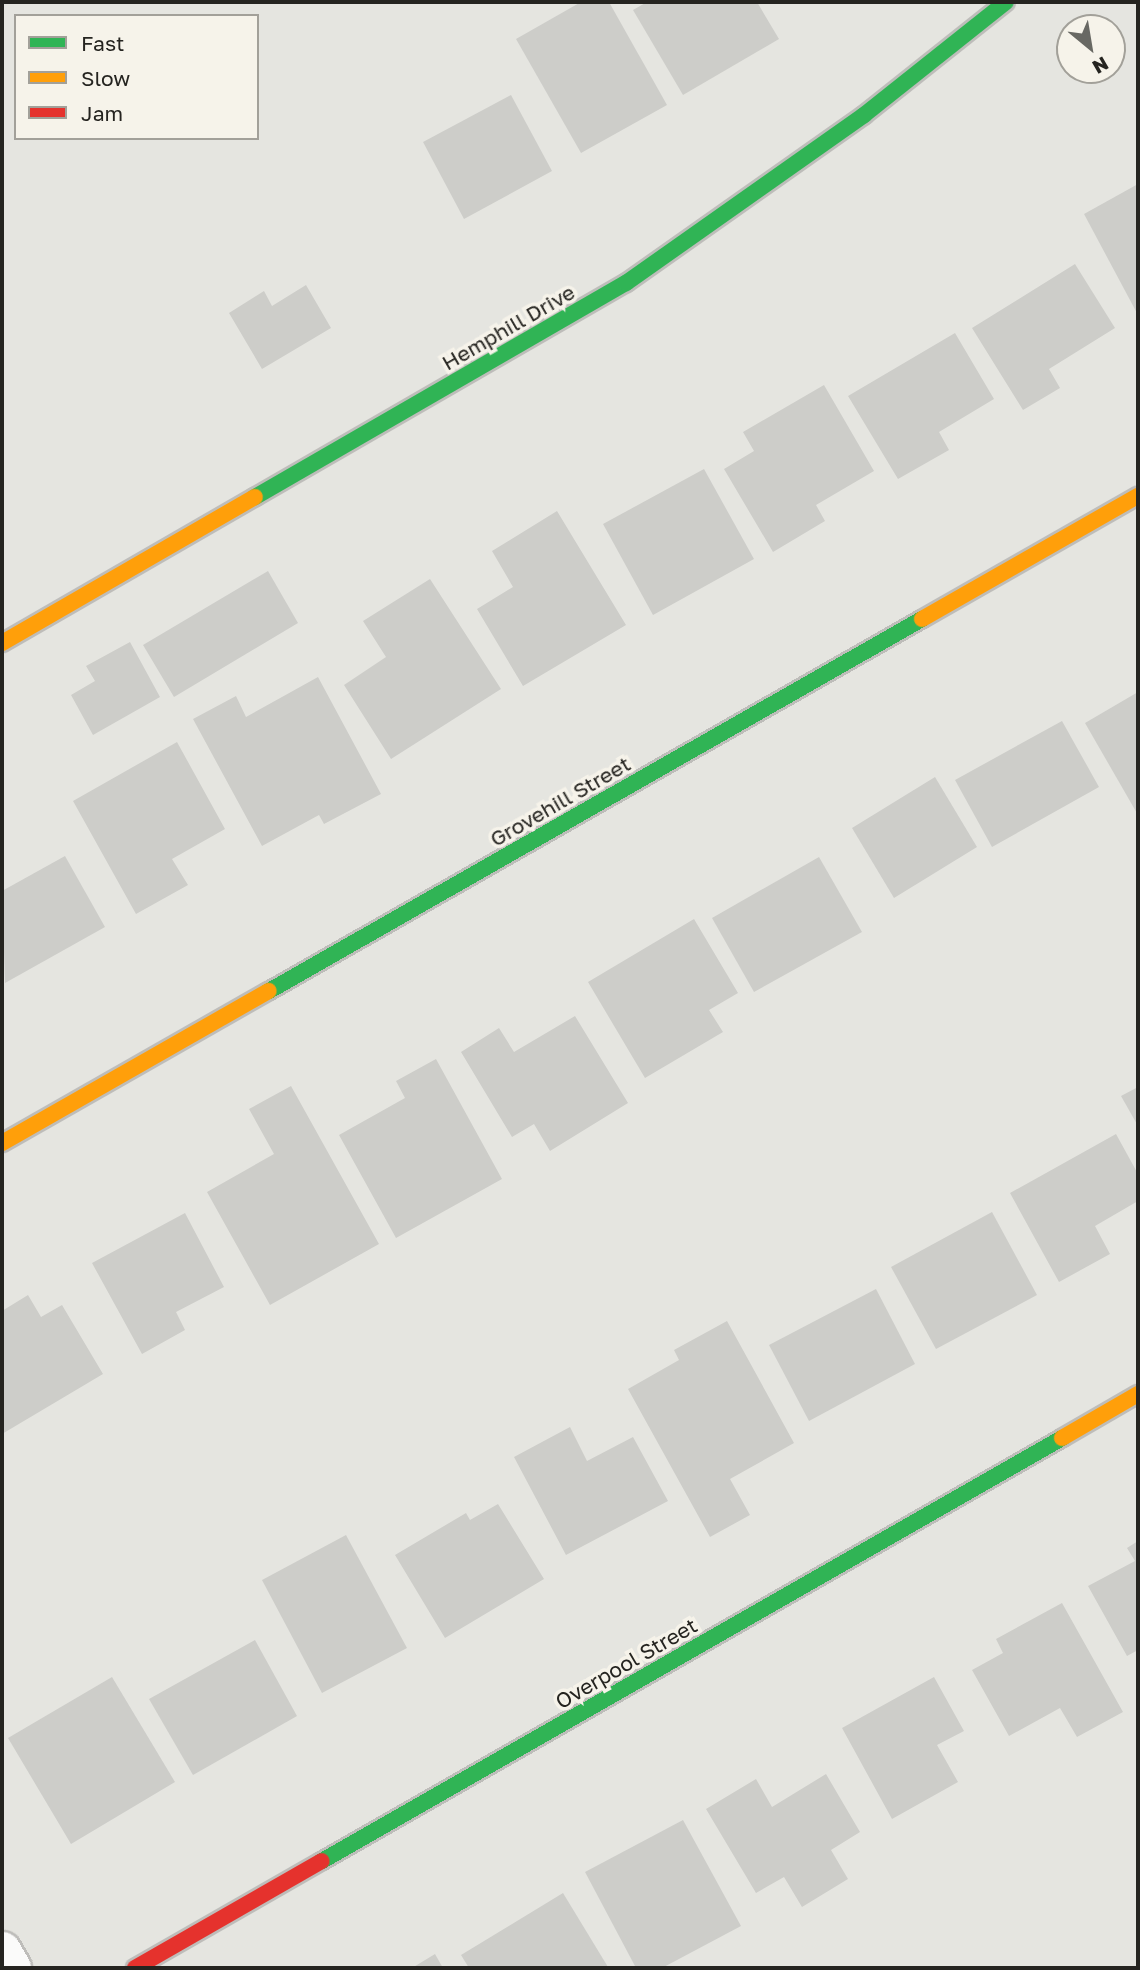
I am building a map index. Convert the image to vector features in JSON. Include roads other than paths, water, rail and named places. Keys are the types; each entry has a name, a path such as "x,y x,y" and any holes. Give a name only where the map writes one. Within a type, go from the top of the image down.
{"street":[{"name":"Hemphill Drive","path":"2,643 626,283 864,115 1006,2"},
{"name":"Grovehill Street","path":"2,1143 1138,496"},
{"name":"Overpool Street","path":"135,1968 1138,1394"},
{"path":"2,1951 12,1968"}]}
